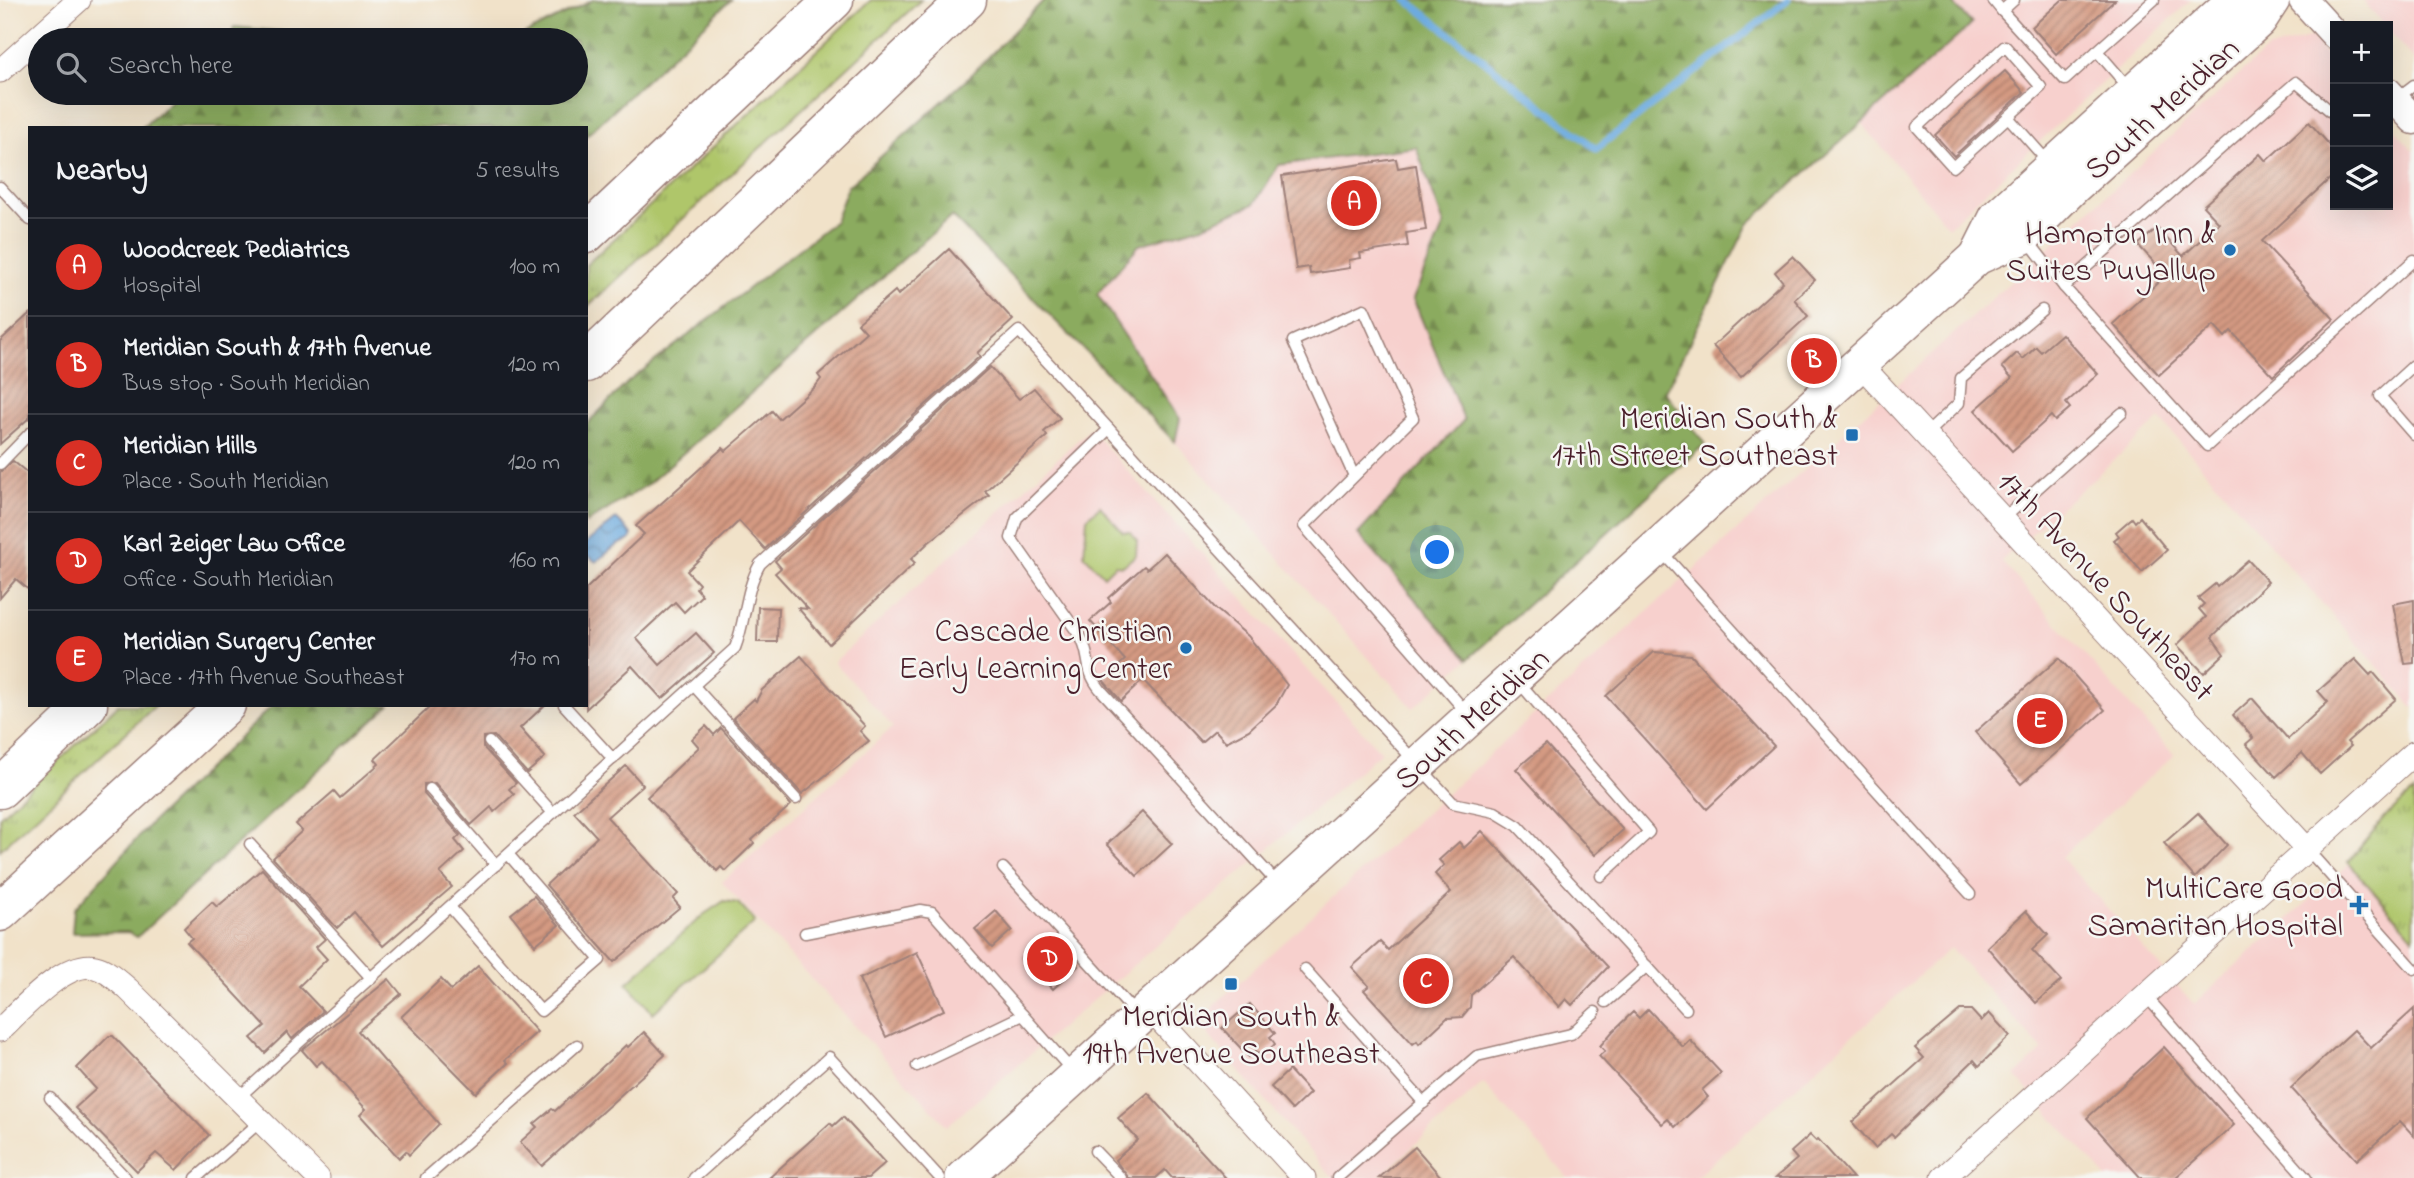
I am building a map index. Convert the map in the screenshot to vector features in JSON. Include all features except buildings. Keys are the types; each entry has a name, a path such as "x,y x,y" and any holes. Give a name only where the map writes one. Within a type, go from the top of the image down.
{"highway":[{"path":"588,232 834,0"},
{"path":"588,361 967,0"},
{"path":"0,789 86,707"},
{"path":"0,912 224,707"}],"main road":[{"name":"South Meridian","path":"1977,257 1997,217 2235,0"},
{"name":"South Meridian","path":"963,1178 1419,767 1977,257 2024,236 2074,186 2259,20 2272,0"}],"street":[{"path":"48,28 79,0"},
{"path":"2303,0 2330,29"},
{"path":"0,71 28,46"},
{"name":"17th Avenue Southeast","path":"1861,365 2306,848"},
{"path":"1943,1178 2414,753"},
{"path":"0,1030 69,971 94,967 111,976 318,1178"},
{"path":"1145,1013 1304,1178"}],"lane":[{"path":"1993,0 2065,80 2154,0"},
{"path":"2002,11 2014,0"},
{"path":"2005,47 2041,87 2008,117 1953,167 1917,127 2005,47"},
{"path":"2097,51 2133,93"},
{"path":"2064,287 2296,82 2330,111"},
{"path":"2008,117 2053,166"},
{"path":"0,187 28,218"},
{"path":"2024,236 2064,287 2207,446 2414,260"},
{"path":"1354,476 1293,341 1364,309 1413,418 1304,526 1471,718"},
{"path":"1925,435 1959,402 1961,378 2042,310"},
{"path":"238,1098 735,648 743,629 751,580 760,564 1019,331 1453,803 1495,812 1518,826 1686,1009"},
{"path":"2414,365 2380,397 2414,435"},
{"path":"2003,519 2122,413"},
{"path":"1109,429 1017,518 1011,538 1086,646 1089,676 1282,889"},
{"path":"0,464 28,435"},
{"path":"1658,548 1970,894"},
{"path":"1515,678 1649,832 1601,876"},
{"path":"694,686 796,799"},
{"path":"566,707 613,759"},
{"path":"489,742 553,813"},
{"path":"430,789 496,865"},
{"path":"250,844 371,978"},
{"path":"2306,848 2414,969"},
{"path":"450,907 541,1012 600,960 508,854"},
{"path":"1003,868 1145,1013"},
{"path":"805,933 921,910 932,912 1076,1075"},
{"path":"1606,1002 1647,966"},
{"path":"1305,969 1423,1103"},
{"path":"2145,995 2306,1178"},
{"path":"1337,1178 1477,1056 1571,1034 1595,1012"},
{"path":"917,1066 1023,1015"},
{"path":"426,1178 577,1045"},
{"path":"694,1178 830,1057 940,1178"},
{"path":"50,1098 126,1178"},
{"path":"196,1178 261,1121"},
{"path":"1096,1151 1121,1178"}],"shaded area":[{"path":"1950,0 2191,0 1948,227 1862,123 1972,25"},
{"path":"2363,0 2414,0 2414,60 2393,36 2393,21 2380,21"},
{"path":"2311,37 2330,58 2330,210 2393,210 2393,128 2414,151 2414,708 2160,419 2001,561 2174,755 2061,857 2194,1004 2414,806 2414,1178 2107,1178 2015,1076 2043,1050 1950,948 1695,1178 1568,1178 1483,1083 1378,1178 1333,1178 1208,1035 1213,1006 2266,50"},
{"path":"1416,147 1444,225 1413,299 1464,420 1358,534 1468,659 1413,708 1175,442 1180,419 1097,294 1139,245 1202,226 1254,204 1279,165"},
{"path":"1090,429 1381,752 947,1126 722,882 893,727 834,662"}],"green space":[{"path":"593,0 731,0 588,134 588,126 144,126 166,105 588,105 588,28 537,28"},
{"path":"871,0 921,0 588,306 588,263"},
{"path":"1044,0 1950,0 1972,24 1748,224 1665,392 1705,444 1468,659 1358,534 1464,420 1413,299 1444,225 1416,147 1279,165 1254,204 1202,226 1139,245 1097,294 1180,419 1175,442 952,216 647,485 588,522 588,423 628,382 835,221 848,186 966,80"},
{"path":"1100,506 1123,532 1130,532 1137,541 1136,555 1123,566 1115,565 1104,576 1084,555 1087,518"},
{"path":"116,707 154,707 0,850 0,816"},
{"path":"271,707 387,707 137,937 128,932 72,933 74,909 151,823"},
{"path":"2414,792 2414,938 2348,862 2384,818"},
{"path":"724,901 738,903 755,922 653,1013 627,983 703,915"}],"water":[{"path":"616,519 632,534 630,540 617,545 596,562 588,556 588,541"}],"waterway":[{"path":"1407,0 1596,149 1788,0"}],"place":[{"name":"Woodcreek Pediatrics","path":"1354,203"},
{"name":"Hampton Inn & Suites Puyallup","path":"2230,250"},
{"name":"Meridian South & 17th Avenue","path":"1814,361"},
{"name":"Meridian South & 17th Street Southeast","path":"1852,435"},
{"name":"Cascade Christian Early Learning Center","path":"1186,648"},
{"name":"Meridian Surgery Center","path":"2040,721"},
{"name":"MultiCare Good Samaritan Hospital","path":"2359,905"},
{"name":"Karl Zeiger Law Office","path":"1050,959"},
{"name":"Meridian Hills","path":"1426,981"},
{"name":"Meridian South & 19th Avenue Southeast","path":"1231,984"}]}
